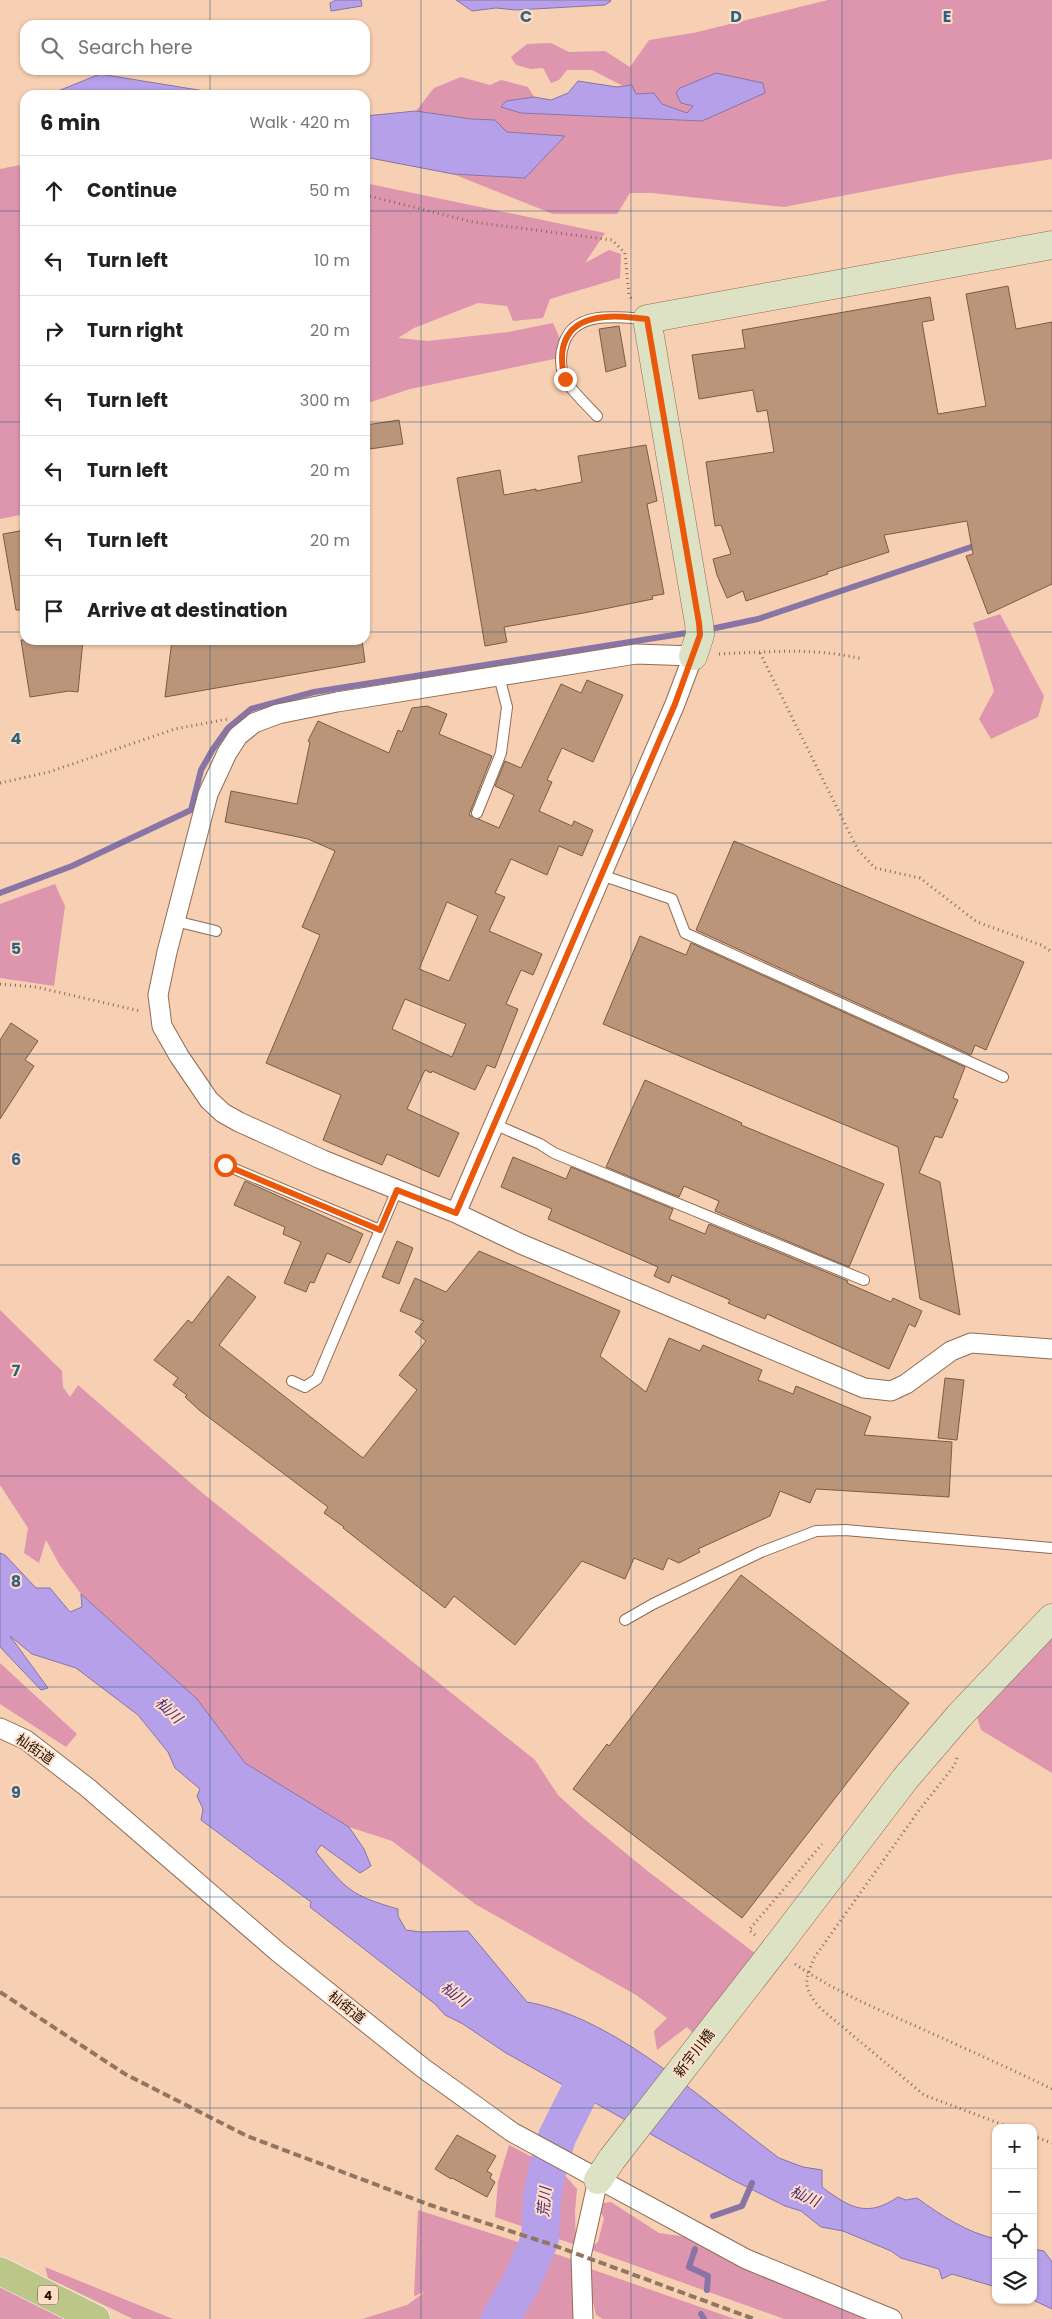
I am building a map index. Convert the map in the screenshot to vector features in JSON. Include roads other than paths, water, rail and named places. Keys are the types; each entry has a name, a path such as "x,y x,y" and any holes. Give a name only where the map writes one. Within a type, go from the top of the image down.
{"main road":[{"name":"4","path":"0,2271 96,2319"}],"street":[{"path":"456,1213 601,874 697,638 647,319 1052,245"},
{"path":"697,638 636,654 337,702 278,714 254,723 238,736 226,753 208,794 158,995 162,1026 179,1056 209,1100 223,1113 239,1122 323,1160 456,1213 522,1244 864,1388 891,1391 906,1384 951,1351 971,1343 1052,1349"},
{"name":"新宇川橋","path":"605,2169 906,1779 959,1716 1052,1618"},
{"name":"杣街道","path":"0,1728 26,1740 88,1788 278,1952 423,2068 512,2132 568,2163 605,2169 746,2259 892,2319"},
{"path":"583,2319 581,2256 605,2169"}],"lane":[{"path":"597,416 565,379 561,364 562,348 567,334 581,322 604,316 647,319"},
{"path":"477,813 502,753 507,707 499,676"},
{"path":"601,874 672,899 685,933 1003,1077"},
{"path":"175,921 216,931"},
{"path":"494,1124 540,1144 554,1153 864,1280"},
{"path":"225,1165 380,1230"},
{"path":"292,1381 304,1388 317,1379 397,1190"},
{"path":"626,1620 653,1604 727,1568 770,1548 816,1531 845,1530 1052,1548"}],"water":[{"path":"336,0 361,0 362,6 331,11 330,3"},
{"path":"456,0 611,1 605,5 516,10 496,8 472,11"},
{"path":"716,73 763,83 765,93 702,121 521,113 501,107 506,101 534,97 551,100 568,93 578,81 617,87 632,85 636,94 654,93 662,104 687,113 693,106 681,103 676,93 680,88"},
{"path":"98,75 106,75 198,90 60,90"},
{"path":"416,111 471,119 495,120 507,132 565,136 525,178 453,174 370,158 370,116"},
{"name":"杣川","path":"0,1553 5,1555 36,1588 50,1588 70,1612 82,1607 81,1594 197,1699 245,1763 349,1827 364,1849 371,1866 360,1873 321,1845 316,1852 335,1875 351,1890 370,1900 398,1909 398,1916 406,1930 421,1932 468,1931 527,2002 561,2011 594,2025 627,2044 659,2065 779,2158 803,2167 822,2170 822,2187 850,2205 868,2209 898,2197 906,2200 917,2198 955,2223 992,2238 992,2286 952,2274 942,2279 939,2269 901,2258 891,2251 843,2231 821,2227 801,2211 785,2206 729,2178 506,2053 463,2024 445,2015 435,2004 310,1907 311,1902 201,1820 203,1809 197,1796 200,1789 175,1768 168,1752 138,1715 76,1668 32,1654 10,1636 48,1688 41,1690 0,1647"},
{"path":"1037,2250 1044,2251 1052,2262 1052,2309 1037,2302"}],"waterway":[{"path":"706,630 758,619 980,544"},
{"path":"0,893 72,866 191,810 201,770 213,749 228,728 251,709 314,692 693,632"},
{"name":"荒川","path":"500,2319 522,2281 540,2239 542,2197 547,2171 557,2137 584,2083"},
{"path":"713,2216 742,2206 752,2183"},
{"path":"695,2249 689,2267 708,2276 707,2290"},
{"path":"701,2314 704,2319"}],"railway":[{"path":"0,1992 125,2074 247,2136 430,2205 550,2244 754,2319"}]}
